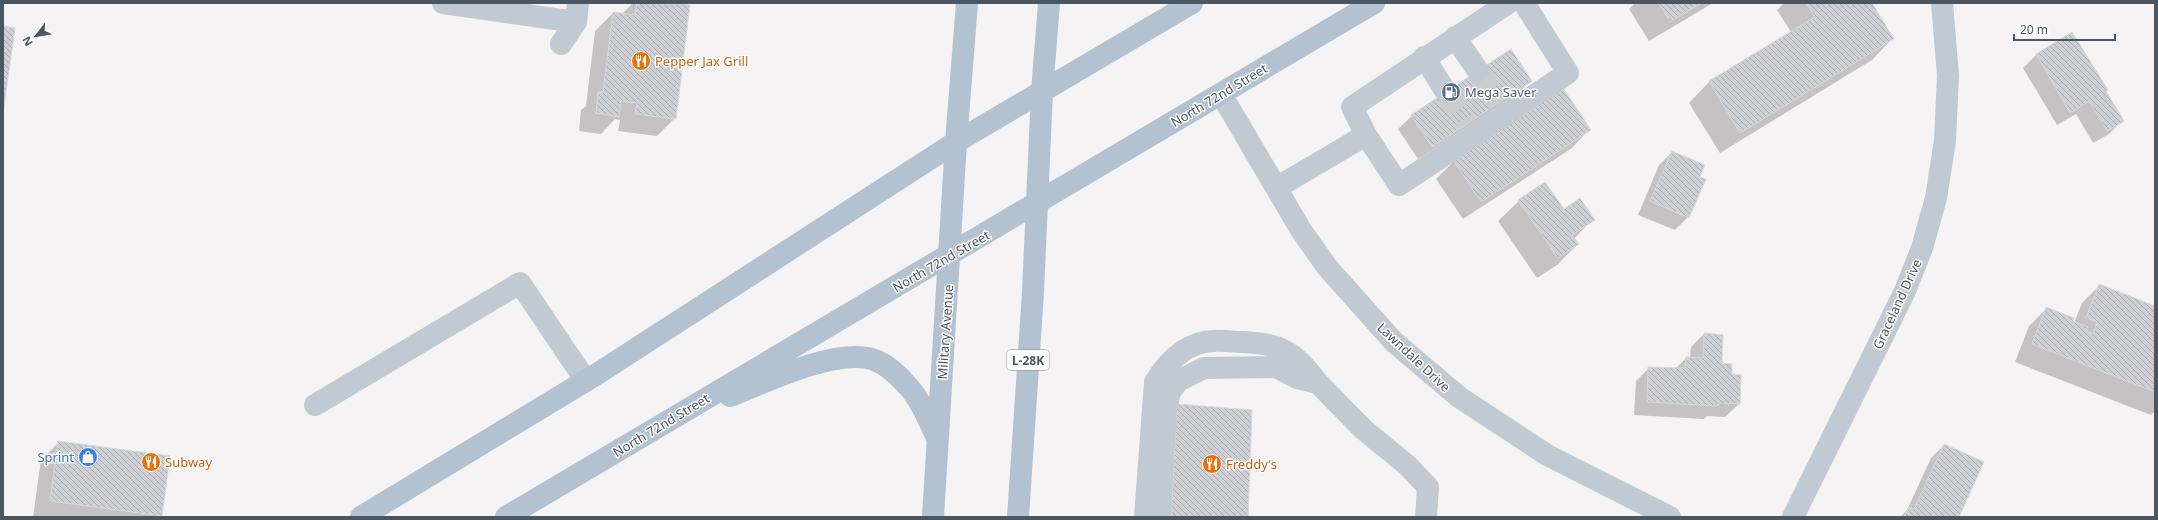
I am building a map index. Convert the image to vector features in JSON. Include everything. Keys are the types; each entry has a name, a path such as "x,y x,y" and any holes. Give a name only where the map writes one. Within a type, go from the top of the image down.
{"main road":[{"name":"Military Avenue","path":"933,517 956,142 967,3"},
{"name":"L-28K","path":"1018,517 1038,203 1042,91 1049,3"},
{"path":"361,517 586,381 956,142 1192,3"},
{"name":"North 72nd Street","path":"506,517 1374,3"},
{"path":"673,418 822,362 845,357 868,358 886,366 906,383 921,404 938,440"}],"street":[{"path":"443,3 577,12 561,44"},
{"path":"1508,3 1424,57 1352,107 1366,135 1399,185 1470,130 1502,109 1568,73 1524,3"},
{"name":"Graceland Drive","path":"1793,517 1905,291 1922,248 1936,198 1945,141 1948,75 1942,3"},
{"path":"1455,37 1478,71"},
{"path":"1424,57 1446,92"},
{"name":"Lawndale Drive","path":"1221,94 1301,230 1327,267 1394,342 1459,397 1547,455 1670,517"},
{"path":"1276,188 1366,135"},
{"path":"315,404 520,283 586,381"},
{"path":"1145,517 1155,382 1165,366 1177,354 1212,340 1263,344 1285,351 1300,362 1318,383 1363,429 1407,465 1428,487 1426,517"},
{"path":"1160,517 1166,409 1170,392 1178,381 1204,368 1231,366 1276,367 1297,378 1318,383"}],"building":[{"path":"637,3 690,5 676,119 635,114 637,103 621,101 619,117 596,113 598,92 603,92 613,12 635,15"},
{"path":"1659,3 1701,3 1670,22"},
{"path":"1806,3 1872,3 1894,39 1740,133 1709,81 1815,17"},
{"path":"3,26 15,28 3,114"},
{"path":"2072,32 2108,90 2106,91 2124,121 2107,131 2089,101 2070,113 2036,54"},
{"path":"1511,49 1532,81 1432,147 1411,115"},
{"path":"1563,88 1591,130 1481,202 1453,160"},
{"path":"1672,151 1705,165 1700,177 1706,179 1689,218 1650,201"},
{"path":"1545,182 1564,209 1580,198 1595,220 1572,235 1579,244 1558,258 1518,200"},
{"path":"2099,284 2155,306 2155,392 2032,344 2046,307 2074,318 2073,321 2088,327 2086,331 2093,334 2097,322 2086,318"},
{"path":"1704,333 1723,335 1722,363 1732,364 1732,374 1741,375 1740,404 1719,403 1718,406 1647,402 1648,367 1685,368 1686,357 1703,358"},
{"name":"Freddy's","path":"1177,404 1252,410 1248,517 1171,517"},
{"path":"58,441 170,456 162,516 50,501"},
{"path":"1944,444 1984,462 1959,517 1904,517 1909,507 1914,509"}],"tunnel":[{"path":"1478,71 1499,103"},
{"path":"1446,92 1466,124"}],"place":[{"name":"Pepper Jax Grill","path":"641,61"},
{"name":"Mega Saver","path":"1451,92"},
{"name":"Sprint","path":"88,457"},
{"name":"Subway","path":"151,462"},
{"name":"Freddy's","path":"1212,464"}]}
